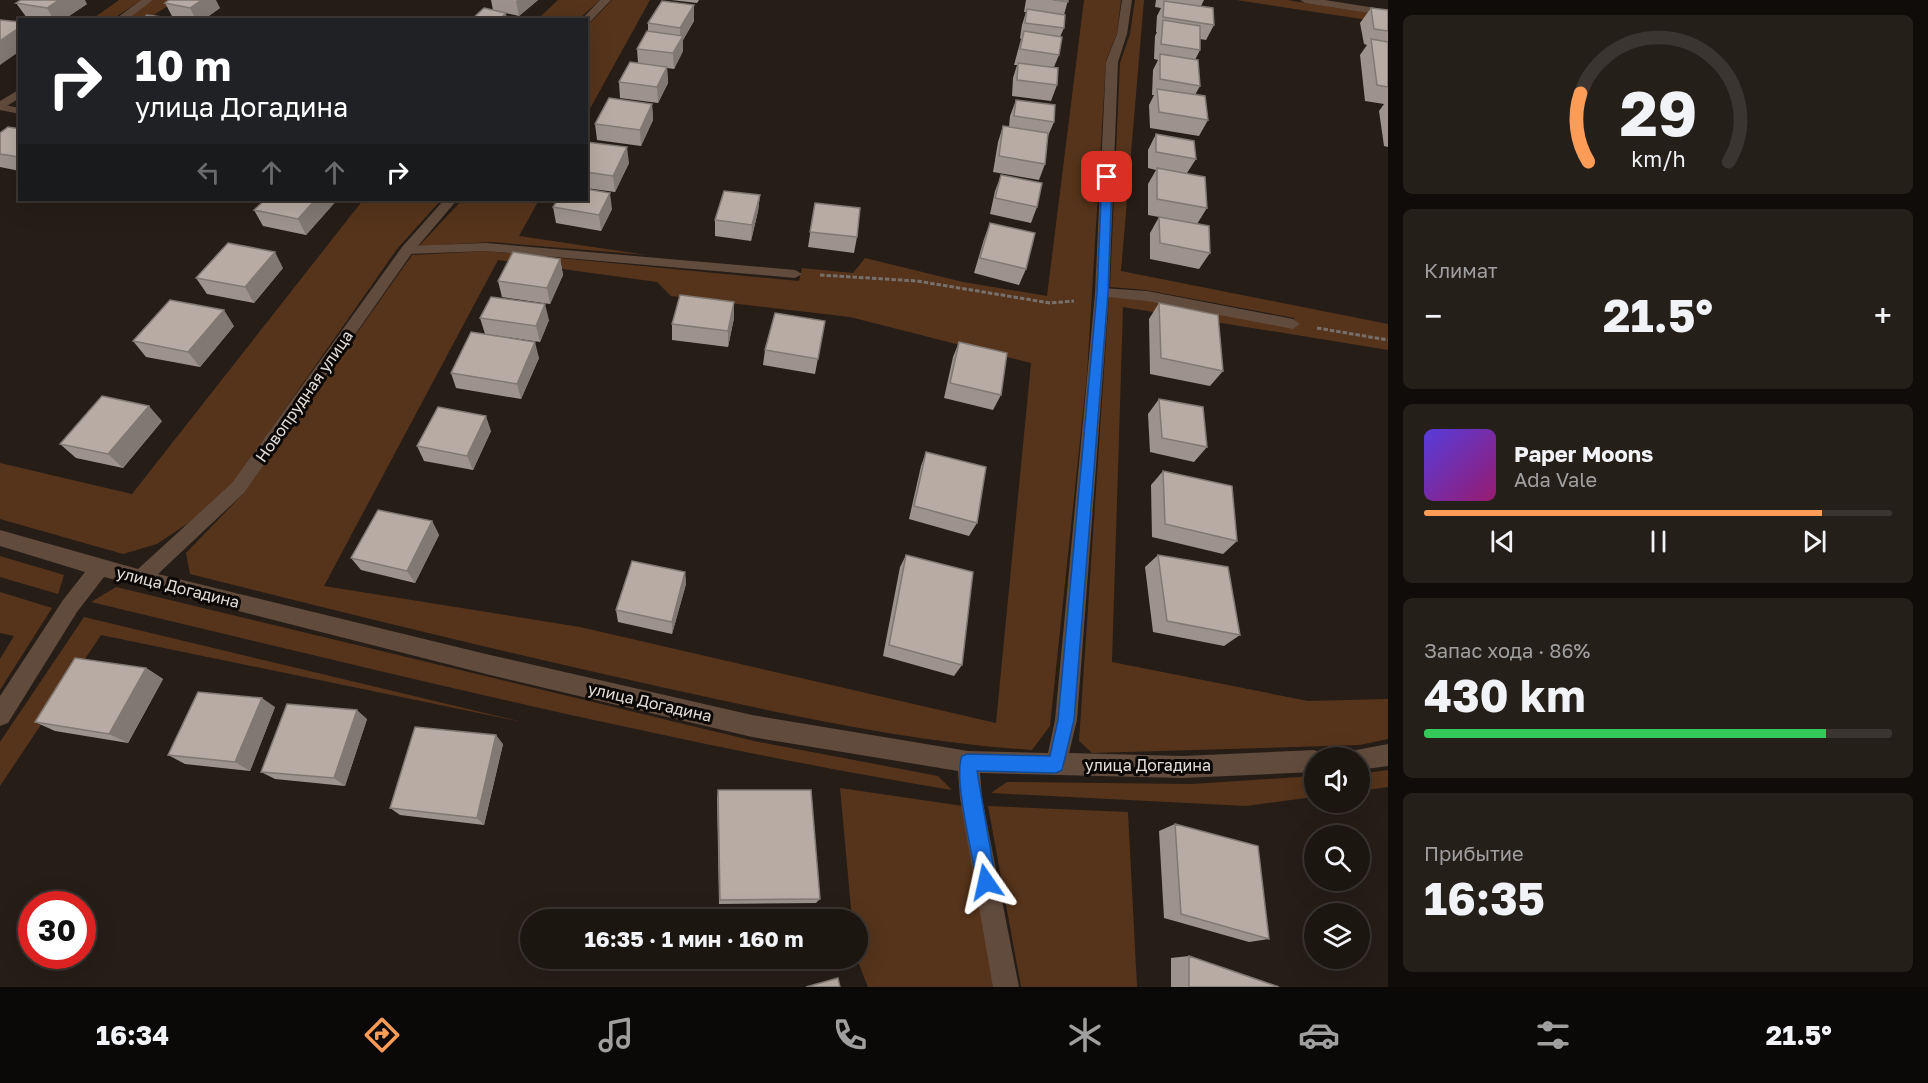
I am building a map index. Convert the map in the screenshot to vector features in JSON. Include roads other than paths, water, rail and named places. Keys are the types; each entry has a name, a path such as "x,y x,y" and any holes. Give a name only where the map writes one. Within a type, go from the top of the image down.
{"street":[{"path":"122,18 148,0"},
{"path":"588,18 606,0"},
{"path":"1056,764 1066,720 1102,293 1112,62 1122,34 1127,0"},
{"path":"1305,0 1388,13"},
{"path":"0,106 18,93"},
{"name":"Новопрудная улица","path":"142,578 166,550 207,519 238,488 407,250 450,201"},
{"name":"улица Догадина","path":"0,538 100,568 490,665 752,726 968,762 1183,767 1304,761"},
{"path":"0,715 70,606 100,568"},
{"path":"1370,757 1388,755"},
{"path":"968,762 971,798 1006,987"}],"lane":[{"path":"0,106 18,110"},
{"path":"407,250 486,247 795,274"},
{"path":"1102,293 1147,296 1293,324"}]}
